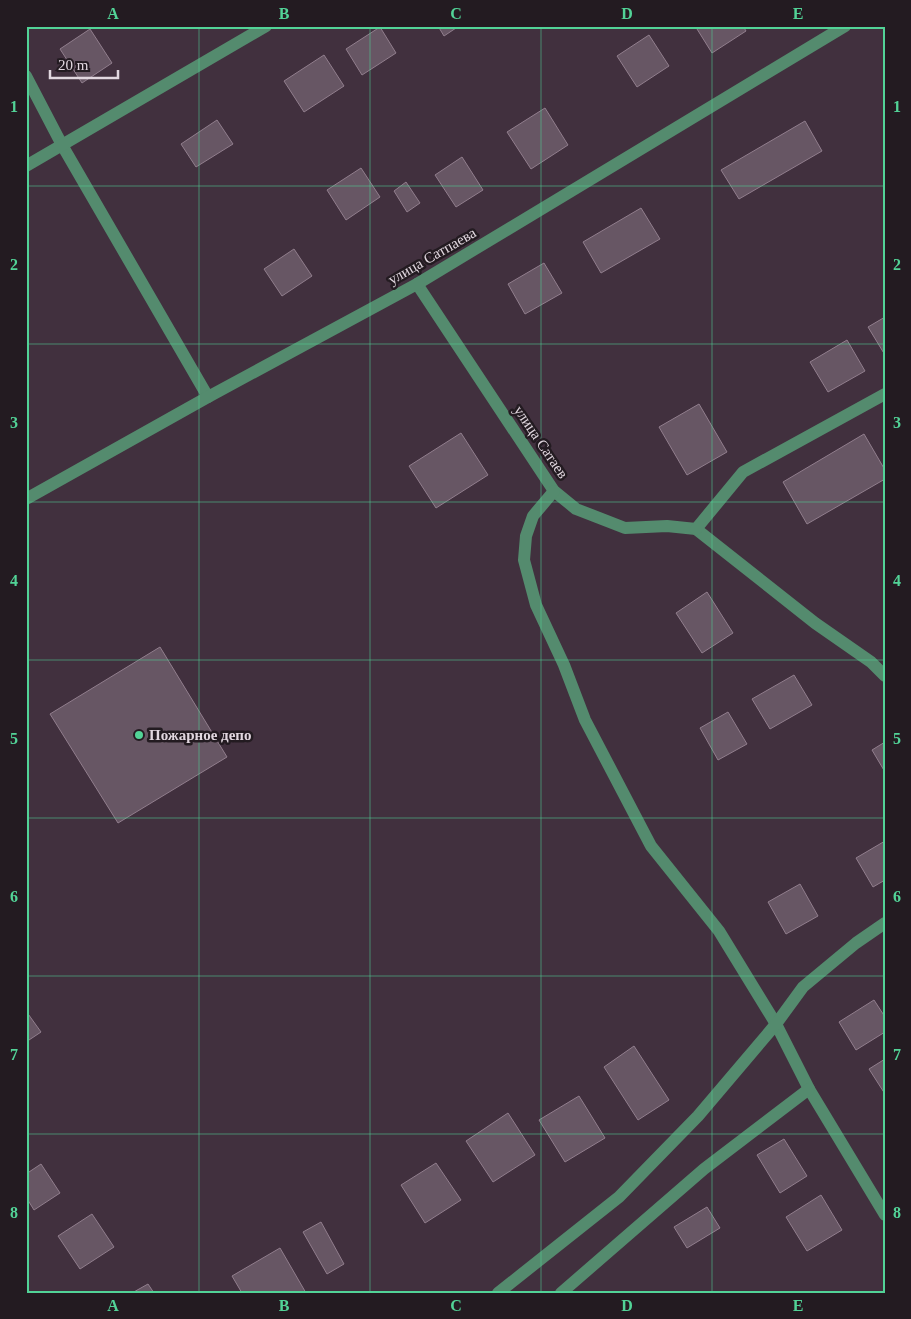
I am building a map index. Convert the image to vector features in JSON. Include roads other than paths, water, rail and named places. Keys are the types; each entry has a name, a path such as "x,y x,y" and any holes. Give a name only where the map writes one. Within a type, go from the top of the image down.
{"street":[{"path":"26,166 266,26"},
{"name":"улица Сатпаева","path":"26,499 208,397 417,284 845,26"},
{"path":"26,76 62,146 208,397"},
{"name":"улица Сатаев","path":"417,284 554,492 576,509 625,528 667,526 696,529"},
{"path":"885,394 743,472 696,529 815,623 871,662 885,676"},
{"path":"554,492 533,516 526,536 524,560 536,605 564,664 585,720 650,846 719,931 776,1024 808,1089 885,1215"},
{"path":"498,1293 620,1198 698,1116 776,1024 803,987 856,943 885,923"},
{"path":"566,1291 704,1168 808,1089"}],"place":[{"name":"Пожарное депо","path":"139,735"}]}
